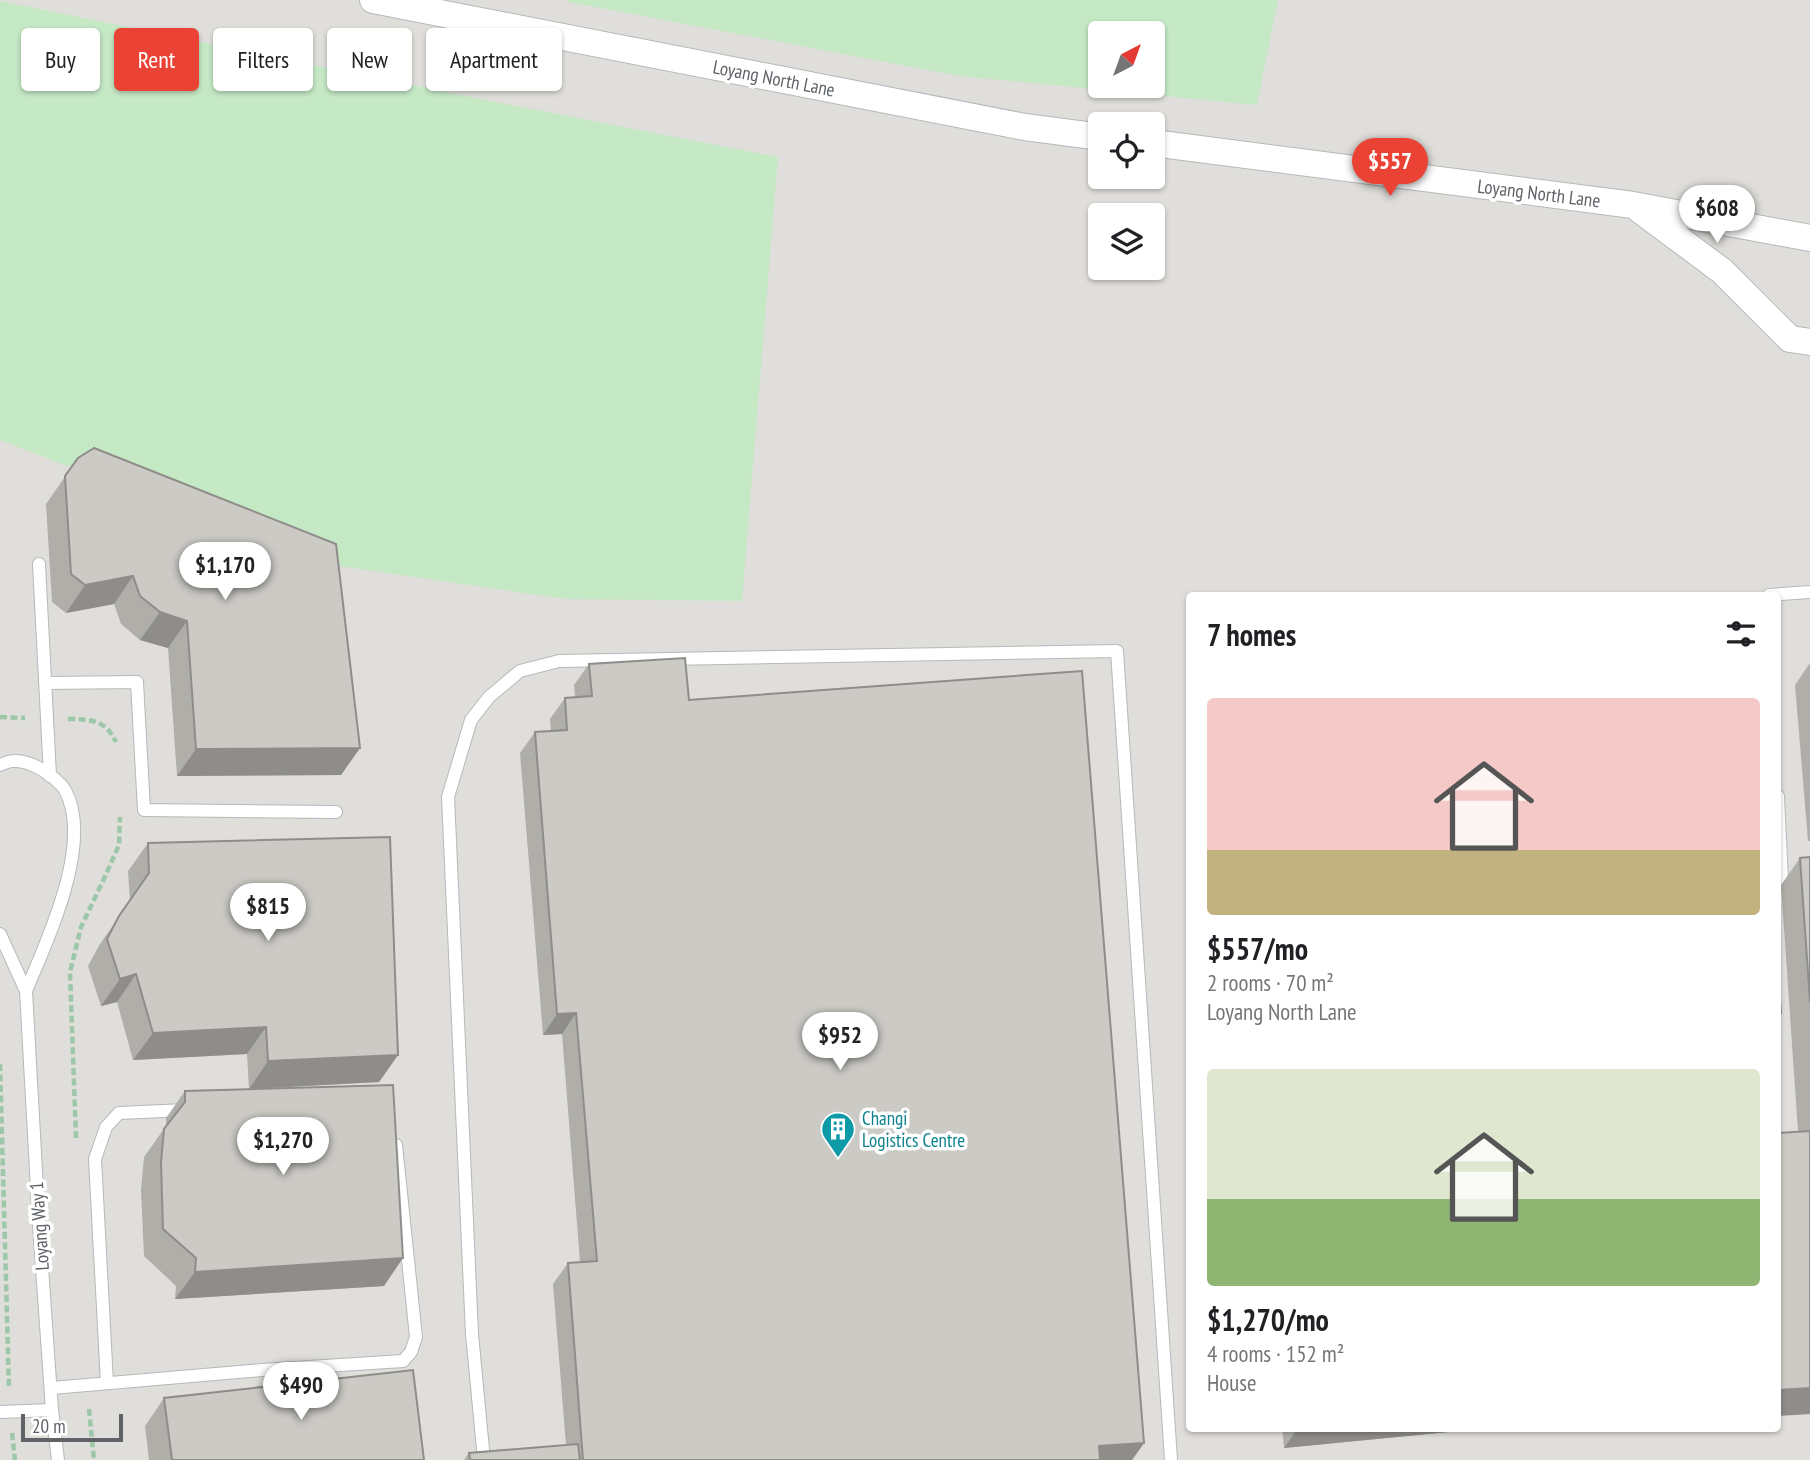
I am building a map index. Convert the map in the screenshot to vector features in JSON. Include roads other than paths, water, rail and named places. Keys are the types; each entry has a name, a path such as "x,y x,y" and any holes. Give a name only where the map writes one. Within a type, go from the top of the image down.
{"street":[{"name":"Loyang North Lane","path":"373,0 407,3 1024,127 1088,135"},
{"name":"Loyang North Lane","path":"1165,145 1633,205 1810,238"},
{"name":"Loyang North Lane","path":"1633,205 1722,271 1790,339 1810,342"}],"lane":[{"path":"38,564 50,776"},
{"path":"1781,594 1810,592"},
{"path":"484,1460 472,1334 448,797 471,720 489,697 520,671 559,661 1117,651 1171,1460"},
{"path":"45,683 137,682 144,810 336,812"},
{"name":"Loyang Way 1","path":"0,765 14,760 39,768 65,788 72,811 75,839 70,871 26,991"},
{"path":"1781,860 1782,882"},
{"name":"Loyang Way 1","path":"0,934 26,991 39,1225 58,1460"},
{"path":"107,1384 95,1159 106,1127 119,1113 202,1110"},
{"path":"51,1388 403,1361 411,1352 416,1337 395,1135"},
{"path":"5,1411 52,1410"}],"place":[{"name":"Changi Logistics Centre","path":"838,1159"}]}
